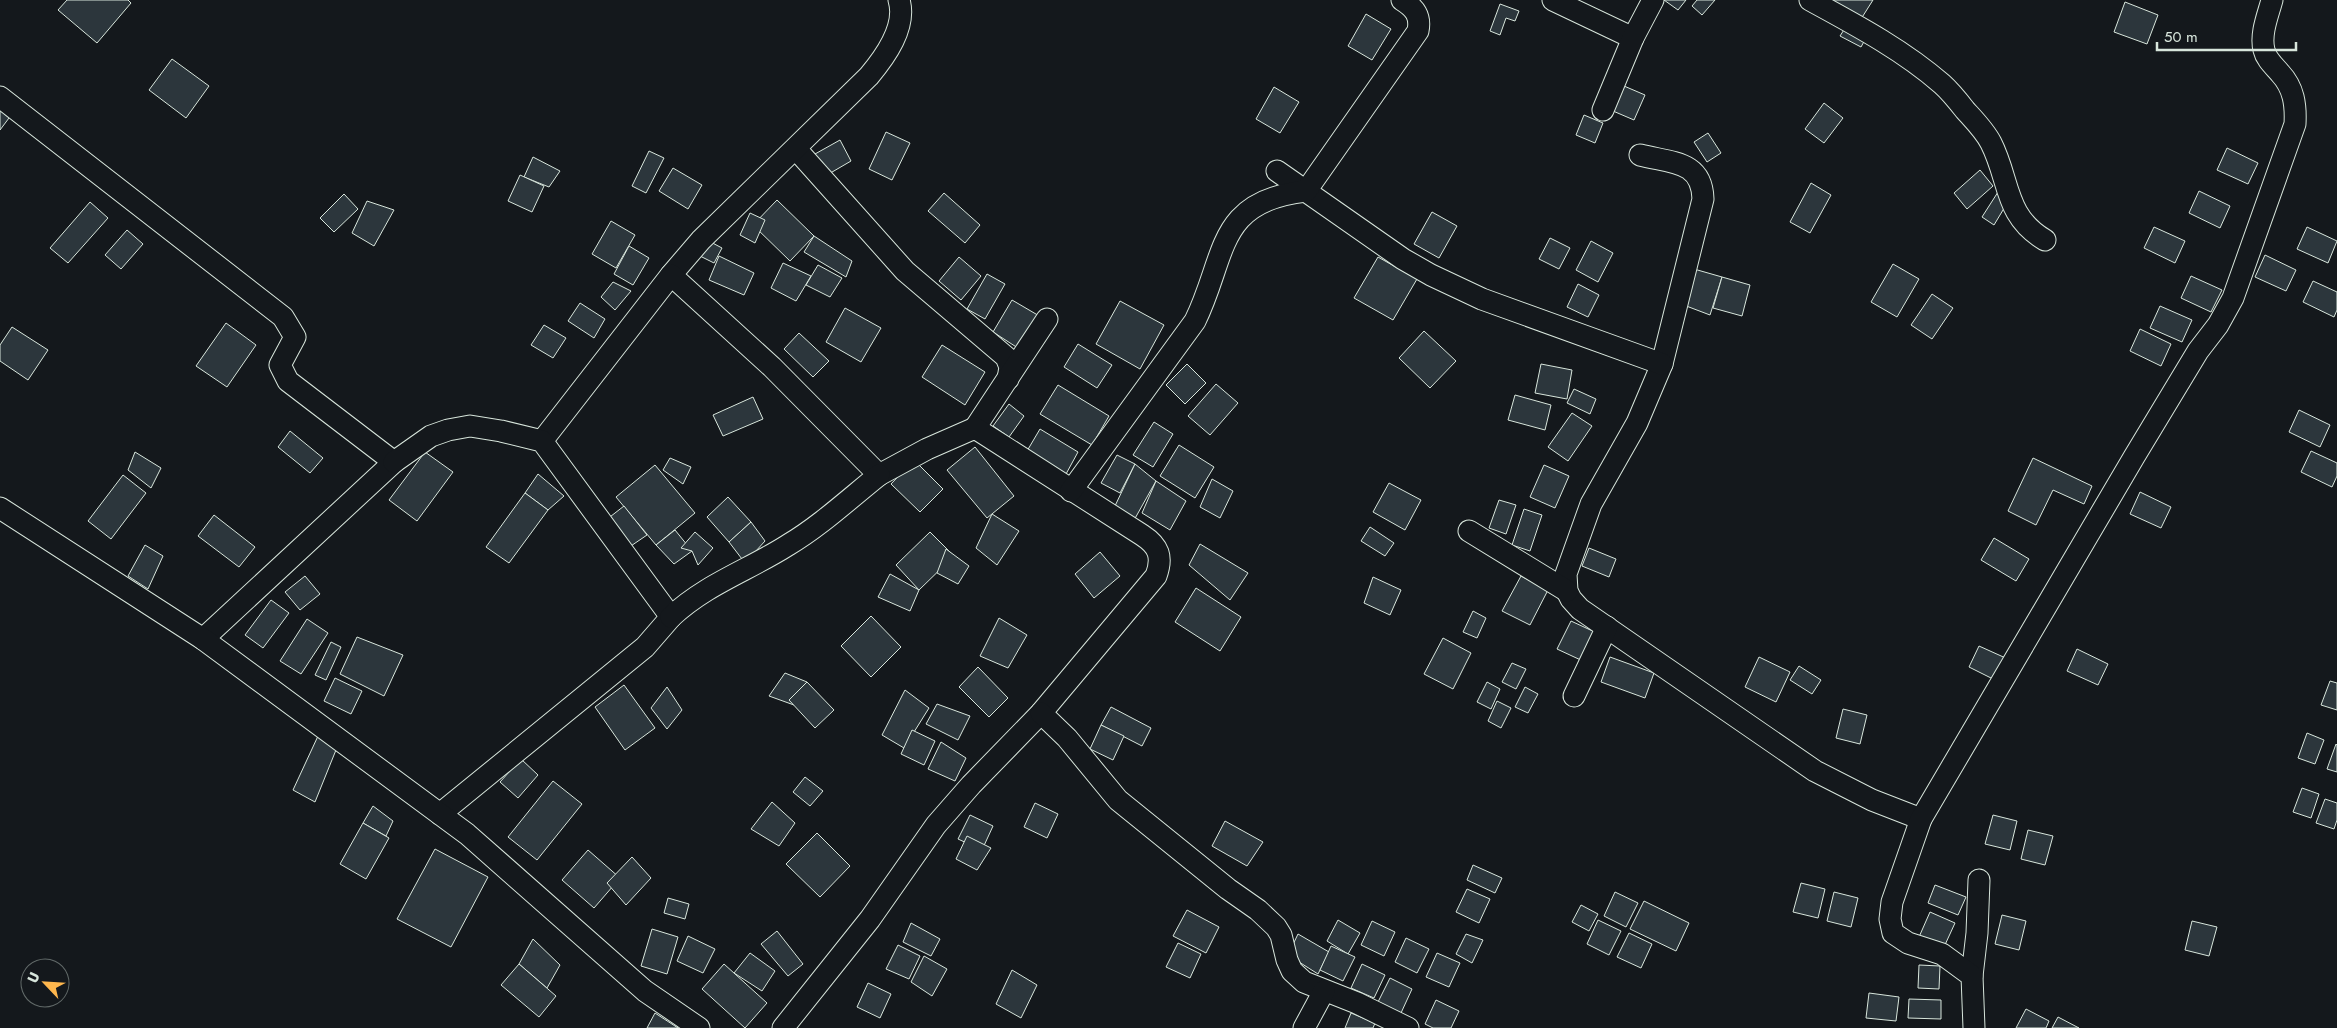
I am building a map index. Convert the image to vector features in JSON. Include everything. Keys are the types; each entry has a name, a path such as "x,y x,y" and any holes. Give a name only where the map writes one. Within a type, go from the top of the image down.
{"street":[{"path":"542,441 701,240 796,149 869,76 885,57 898,28 902,8 899,0"},
{"path":"1071,491 1195,321 1202,307 1222,245 1234,224 1247,211 1263,202 1285,193 1306,191 1418,31 1418,16 1411,6 1402,0"},
{"path":"1554,0 1633,38"},
{"path":"1603,110 1633,38 1653,0"},
{"path":"1810,0 1895,49 1943,85 1971,116 1991,143 2007,192 2019,218 2032,233 2045,240"},
{"path":"1972,976 1942,954 1900,940 1893,933 1891,927 1892,902 1921,819 2139,448 2198,351 2218,325 2232,298 2295,124 2294,96 2285,78 2264,51 2263,40 2266,20 2272,0"},
{"path":"0,97 284,317 295,337 280,365 288,380 394,462"},
{"path":"796,149 905,271 1006,357 1010,367 1008,379"},
{"path":"1640,155 1685,166 1694,171 1700,178 1703,187 1701,213 1662,364 1637,423 1591,504 1566,574 1567,590 1571,600 1580,609 1815,771 1872,800 1921,819"},
{"path":"1277,171 1403,259 1431,275 1482,300 1662,364"},
{"path":"672,275 772,368 879,475"},
{"path":"440,814 640,652 688,600 789,545 879,475 975,428 1047,319"},
{"path":"203,639 394,462 431,436 448,430 470,426 542,441 672,616"},
{"path":"783,1028 870,919 936,825 971,785 1041,713 1156,576 1161,564 1153,542 975,428"},
{"path":"0,508 203,639 468,834 645,991 699,1028"},
{"path":"1469,532 1567,590"},
{"path":"1574,696 1607,627"},
{"path":"1041,713 1067,738 1118,800 1228,889 1258,910 1276,928 1282,935 1287,960 1292,971 1304,982 1357,1003 1408,1028"},
{"path":"1974,1028 1972,976 1977,933 1979,880"},
{"path":"1304,1028 1324,991"}],"building":[{"path":"67,0 128,0 131,3 97,43 58,10"},
{"path":"1664,0 1686,0 1678,10"},
{"path":"1697,0 1715,0 1702,15 1692,6"},
{"path":"1833,0 1873,0 1861,19 1832,2"},
{"path":"2125,2 2158,15 2147,44 2114,32"},
{"path":"1500,4 1519,11 1515,21 1506,18 1500,35 1490,31"},
{"path":"1366,14 1391,29 1372,60 1348,46"},
{"path":"1847,25 1867,36 1861,47 1840,36"},
{"path":"172,59 209,86 186,118 149,90"},
{"path":"1624,86 1645,95 1634,120 1613,111"},
{"path":"1274,87 1299,102 1280,133 1256,119"},
{"path":"1824,103 1843,118 1824,143 1805,129"},
{"path":"0,110 9,118 0,130"},
{"path":"1584,115 1603,123 1595,143 1576,135"},
{"path":"886,132 910,143 892,180 869,169"},
{"path":"1708,133 1721,153 1707,162 1694,142"},
{"path":"840,140 851,161 827,175 815,154"},
{"path":"2227,148 2258,163 2248,184 2217,170"},
{"path":"649,151 664,158 646,193 632,186"},
{"path":"533,157 560,171 549,187 524,177"},
{"path":"673,168 702,185 688,209 659,191"},
{"path":"1980,170 1993,186 1967,209 1954,193"},
{"path":"520,175 544,186 532,212 508,201"},
{"path":"1811,183 1831,195 1810,233 1790,222"},
{"path":"2199,191 2230,206 2220,228 2189,213"},
{"path":"1998,192 2009,200 1994,225 1982,217"},
{"path":"944,193 980,225 965,243 928,211"},
{"path":"344,194 358,209 334,232 320,218"},
{"path":"777,200 814,236 790,261 753,225"},
{"path":"367,201 394,210 374,246 352,233"},
{"path":"90,202 108,218 68,263 50,248"},
{"path":"1432,212 1457,226 1439,258 1414,244"},
{"path":"750,213 765,220 755,243 740,235"},
{"path":"611,221 635,235 616,268 592,254"},
{"path":"2154,227 2185,241 2175,263 2144,248"},
{"path":"2307,227 2337,241 2328,263 2297,249"},
{"path":"127,230 143,244 121,269 105,255"},
{"path":"814,236 852,261 846,277 804,252"},
{"path":"1550,238 1570,248 1559,269 1539,259"},
{"path":"705,239 722,248 714,263 696,254"},
{"path":"1591,241 1613,253 1598,282 1576,270"},
{"path":"629,246 649,258 633,285 614,274"},
{"path":"2265,255 2296,270 2286,291 2255,277"},
{"path":"719,256 754,273 744,295 709,280"},
{"path":"959,257 981,276 961,300 939,281"},
{"path":"1378,257 1417,279 1393,320 1354,298"},
{"path":"783,263 811,276 796,301 771,288"},
{"path":"1893,264 1919,279 1897,317 1871,302"},
{"path":"818,265 842,278 830,297 806,285"},
{"path":"1694,269 1722,277 1710,315 1681,304"},
{"path":"987,274 1005,284 985,319 967,309"},
{"path":"2191,276 2222,290 2211,312 2181,298"},
{"path":"1722,277 1750,285 1742,316 1713,308"},
{"path":"2313,281 2337,292 2337,310 2334,317 2303,302"},
{"path":"613,282 631,291 615,310 601,297"},
{"path":"1578,284 1599,295 1588,317 1567,307"},
{"path":"1932,294 1953,308 1932,339 1911,325"},
{"path":"1012,300 1041,317 1021,350 993,332"},
{"path":"1120,301 1164,325 1140,369 1096,344"},
{"path":"580,303 605,319 594,338 568,321"},
{"path":"2160,306 2192,320 2182,342 2150,328"},
{"path":"845,308 881,328 861,362 826,342"},
{"path":"226,323 256,345 227,387 196,366"},
{"path":"544,325 566,338 553,358 531,345"},
{"path":"12,327 48,350 28,380 0,361 0,345"},
{"path":"2140,329 2171,344 2161,366 2130,351"},
{"path":"1424,331 1456,361 1430,388 1399,358"},
{"path":"799,333 829,361 813,377 784,349"},
{"path":"1078,344 1112,365 1097,388 1064,367"},
{"path":"942,345 985,372 965,405 922,377"},
{"path":"1187,364 1206,383 1185,404 1166,385"},
{"path":"1541,364 1572,370 1567,399 1535,393"},
{"path":"1216,384 1238,403 1210,435 1188,416"},
{"path":"1058,385 1109,416 1092,445 1040,414"},
{"path":"1574,389 1596,399 1590,414 1567,403"},
{"path":"1515,395 1551,405 1545,430 1508,420"},
{"path":"753,397 763,419 723,436 713,415"},
{"path":"1009,404 1024,416 1009,437 993,426"},
{"path":"2299,410 2330,425 2320,447 2289,432"},
{"path":"1572,413 1592,426 1568,461 1548,447"},
{"path":"1154,422 1173,434 1153,467 1133,455"},
{"path":"1040,429 1078,452 1066,474 1027,451"},
{"path":"290,431 323,458 310,473 278,447"},
{"path":"1179,445 1214,467 1195,498 1160,476"},
{"path":"975,447 1014,496 987,518 947,470"},
{"path":"2311,451 2337,463 2337,476 2332,487 2301,472"},
{"path":"135,452 161,468 151,488 128,470"},
{"path":"425,452 453,472 417,521 389,500"},
{"path":"1117,455 1135,464 1120,493 1101,483"},
{"path":"670,458 691,467 683,484 663,470"},
{"path":"2033,458 2092,486 2084,504 2053,490 2036,525 2008,511"},
{"path":"914,460 943,489 920,512 891,484"},
{"path":"1135,464 1156,481 1133,522 1114,508"},
{"path":"655,465 695,513 656,545 616,497"},
{"path":"1544,465 1569,476 1555,508 1530,497"},
{"path":"538,474 564,496 548,510 525,493"},
{"path":"123,475 146,493 111,539 88,521"},
{"path":"1212,479 1233,491 1220,518 1200,507"},
{"path":"1156,481 1186,501 1170,530 1142,513"},
{"path":"1389,483 1421,500 1405,530 1373,512"},
{"path":"2140,492 2171,507 2161,528 2130,514"},
{"path":"525,493 548,510 509,563 486,547"},
{"path":"728,497 751,522 729,542 707,517"},
{"path":"1499,500 1516,505 1506,534 1489,528"},
{"path":"624,506 647,535 625,550 606,520"},
{"path":"1524,509 1542,515 1530,551 1512,545"},
{"path":"992,514 1019,531 997,565 976,548"},
{"path":"214,515 255,547 239,567 198,536"},
{"path":"751,522 765,541 745,563 729,542"},
{"path":"1370,527 1394,543 1385,556 1361,541"},
{"path":"675,530 692,551 674,564 656,545"},
{"path":"695,532 713,548 698,565 692,551 681,548"},
{"path":"930,532 954,556 919,590 896,565"},
{"path":"1994,538 2029,559 2016,581 1981,560"},
{"path":"1200,544 1248,573 1230,600 1189,565"},
{"path":"145,545 163,556 148,589 128,576"},
{"path":"1589,548 1616,559 1609,577 1582,566"},
{"path":"946,549 969,566 958,584 937,573"},
{"path":"1100,552 1120,576 1094,598 1075,574"},
{"path":"890,574 919,590 910,611 878,597"},
{"path":"305,576 320,594 300,610 285,592"},
{"path":"1521,576 1548,590 1530,625 1502,611"},
{"path":"1373,577 1401,590 1390,615 1364,603"},
{"path":"1196,588 1241,617 1220,651 1175,622"},
{"path":"271,600 289,613 263,648 245,635"},
{"path":"1473,611 1486,618 1477,638 1463,632"},
{"path":"871,616 901,647 871,677 841,646"},
{"path":"999,618 1027,635 1008,668 980,656"},
{"path":"307,619 328,633 301,674 280,661"},
{"path":"1571,621 1599,634 1585,662 1557,649"},
{"path":"357,637 403,655 384,696 340,674"},
{"path":"1443,638 1471,653 1453,689 1424,674"},
{"path":"331,642 341,647 326,680 315,675"},
{"path":"1979,646 2010,660 1999,682 1969,667"},
{"path":"2077,649 2108,664 2098,685 2067,671"},
{"path":"1610,657 1654,673 1645,698 1601,682"},
{"path":"1759,657 1790,672 1776,702 1745,687"},
{"path":"1512,663 1526,669 1516,689 1502,682"},
{"path":"1799,666 1821,680 1812,694 1790,680"},
{"path":"978,667 1008,698 989,717 959,687"},
{"path":"785,673 807,682 794,705 769,696"},
{"path":"335,678 362,691 351,714 324,701"},
{"path":"2330,681 2337,683 2337,710 2321,705"},
{"path":"807,682 834,710 815,728 789,700"},
{"path":"1487,682 1500,689 1491,709 1477,702"},
{"path":"624,685 655,728 625,750 595,707"},
{"path":"667,687 682,710 667,729 651,708"},
{"path":"1525,687 1538,694 1528,713 1515,707"},
{"path":"905,690 929,708 904,748 882,735"},
{"path":"1497,701 1511,708 1501,728 1488,721"},
{"path":"937,704 970,716 958,740 926,724"},
{"path":"1111,707 1151,728 1142,746 1101,725"},
{"path":"1843,709 1867,715 1860,744 1836,738"},
{"path":"1101,725 1124,736 1113,760 1090,749"},
{"path":"912,730 935,741 924,765 901,754"},
{"path":"2307,733 2324,740 2315,764 2298,758"},
{"path":"318,736 338,745 315,802 293,790"},
{"path":"941,742 966,758 955,781 928,769"},
{"path":"2337,745 2337,772 2327,769"},
{"path":"521,759 538,775 518,798 500,782"},
{"path":"805,777 823,791 810,806 793,792"},
{"path":"553,781 582,804 537,860 508,837"},
{"path":"2302,788 2319,794 2311,818 2293,812"},
{"path":"2325,799 2337,803 2337,820 2334,829 2316,823"},
{"path":"772,802 795,823 779,846 751,829"},
{"path":"1035,803 1058,814 1047,838 1024,827"},
{"path":"373,806 393,821 386,836 363,823"},
{"path":"970,815 993,826 982,850 958,839"},
{"path":"1993,815 2017,821 2010,850 1985,844"},
{"path":"1225,821 1263,842 1247,866 1212,846"},
{"path":"363,823 389,838 366,879 340,864"},
{"path":"2028,830 2053,836 2045,865 2021,859"},
{"path":"817,833 850,866 820,897 786,864"},
{"path":"967,836 991,848 977,870 956,859"},
{"path":"435,849 488,877 451,947 397,919"},
{"path":"588,850 620,878 594,908 562,880"},
{"path":"632,857 651,878 626,905 607,883"},
{"path":"1473,865 1502,878 1495,893 1467,880"},
{"path":"1801,883 1825,889 1818,918 1793,912"},
{"path":"1935,885 1966,897 1958,915 1928,903"},
{"path":"1467,889 1490,899 1479,923 1456,912"},
{"path":"1615,892 1638,903 1626,927 1604,916"},
{"path":"1834,892 1858,898 1851,927 1827,921"},
{"path":"668,898 689,904 685,919 664,913"},
{"path":"1644,901 1689,923 1676,951 1630,929"},
{"path":"1581,905 1598,914 1589,931 1572,922"},
{"path":"1187,910 1219,927 1206,953 1173,936"},
{"path":"1930,912 1955,923 1944,947 1919,937"},
{"path":"2002,915 2026,921 2019,950 1995,944"},
{"path":"1338,920 1360,933 1348,954 1327,941"},
{"path":"1598,920 1621,931 1609,955 1587,944"},
{"path":"1372,921 1395,932 1384,956 1361,945"},
{"path":"2192,921 2217,927 2209,956 2185,950"},
{"path":"911,923 940,939 931,956 903,942"},
{"path":"652,929 678,937 667,974 641,966"},
{"path":"777,931 803,964 788,976 761,944"},
{"path":"1629,933 1652,944 1641,968 1617,957"},
{"path":"1298,934 1329,952 1318,974 1288,955"},
{"path":"1466,934 1483,940 1472,963 1456,954"},
{"path":"688,936 715,949 703,973 677,961"},
{"path":"1406,938 1429,949 1417,973 1395,962"},
{"path":"533,939 560,965 547,988 519,964"},
{"path":"1178,943 1201,954 1190,978 1166,967"},
{"path":"898,945 920,956 909,979 886,969"},
{"path":"1331,946 1355,957 1343,981 1320,970"},
{"path":"750,953 775,971 762,991 734,973"},
{"path":"1437,953 1460,963 1449,987 1426,977"},
{"path":"924,956 947,969 932,996 911,982"},
{"path":"519,964 556,996 539,1017 501,985"},
{"path":"724,964 767,1003 745,1028 702,989"},
{"path":"1362,964 1385,975 1374,998 1351,988"},
{"path":"1919,965 1940,966 1939,989 1918,988"},
{"path":"1012,970 1037,985 1021,1018 996,1004"},
{"path":"1390,978 1412,989 1401,1013 1378,1002"},
{"path":"868,983 891,994 880,1018 857,1007"},
{"path":"1869,993 1899,997 1896,1021 1866,1018"},
{"path":"1909,999 1941,1000 1941,1019 1908,1018"},
{"path":"1436,1000 1459,1011 1451,1028 1433,1028 1425,1024"},
{"path":"2026,1009 2049,1021 2046,1028 2016,1028"},
{"path":"655,1013 678,1028 647,1028"},
{"path":"1351,1013 1375,1023 1373,1028 1345,1028"},
{"path":"2058,1017 2079,1028 2052,1028"}]}
